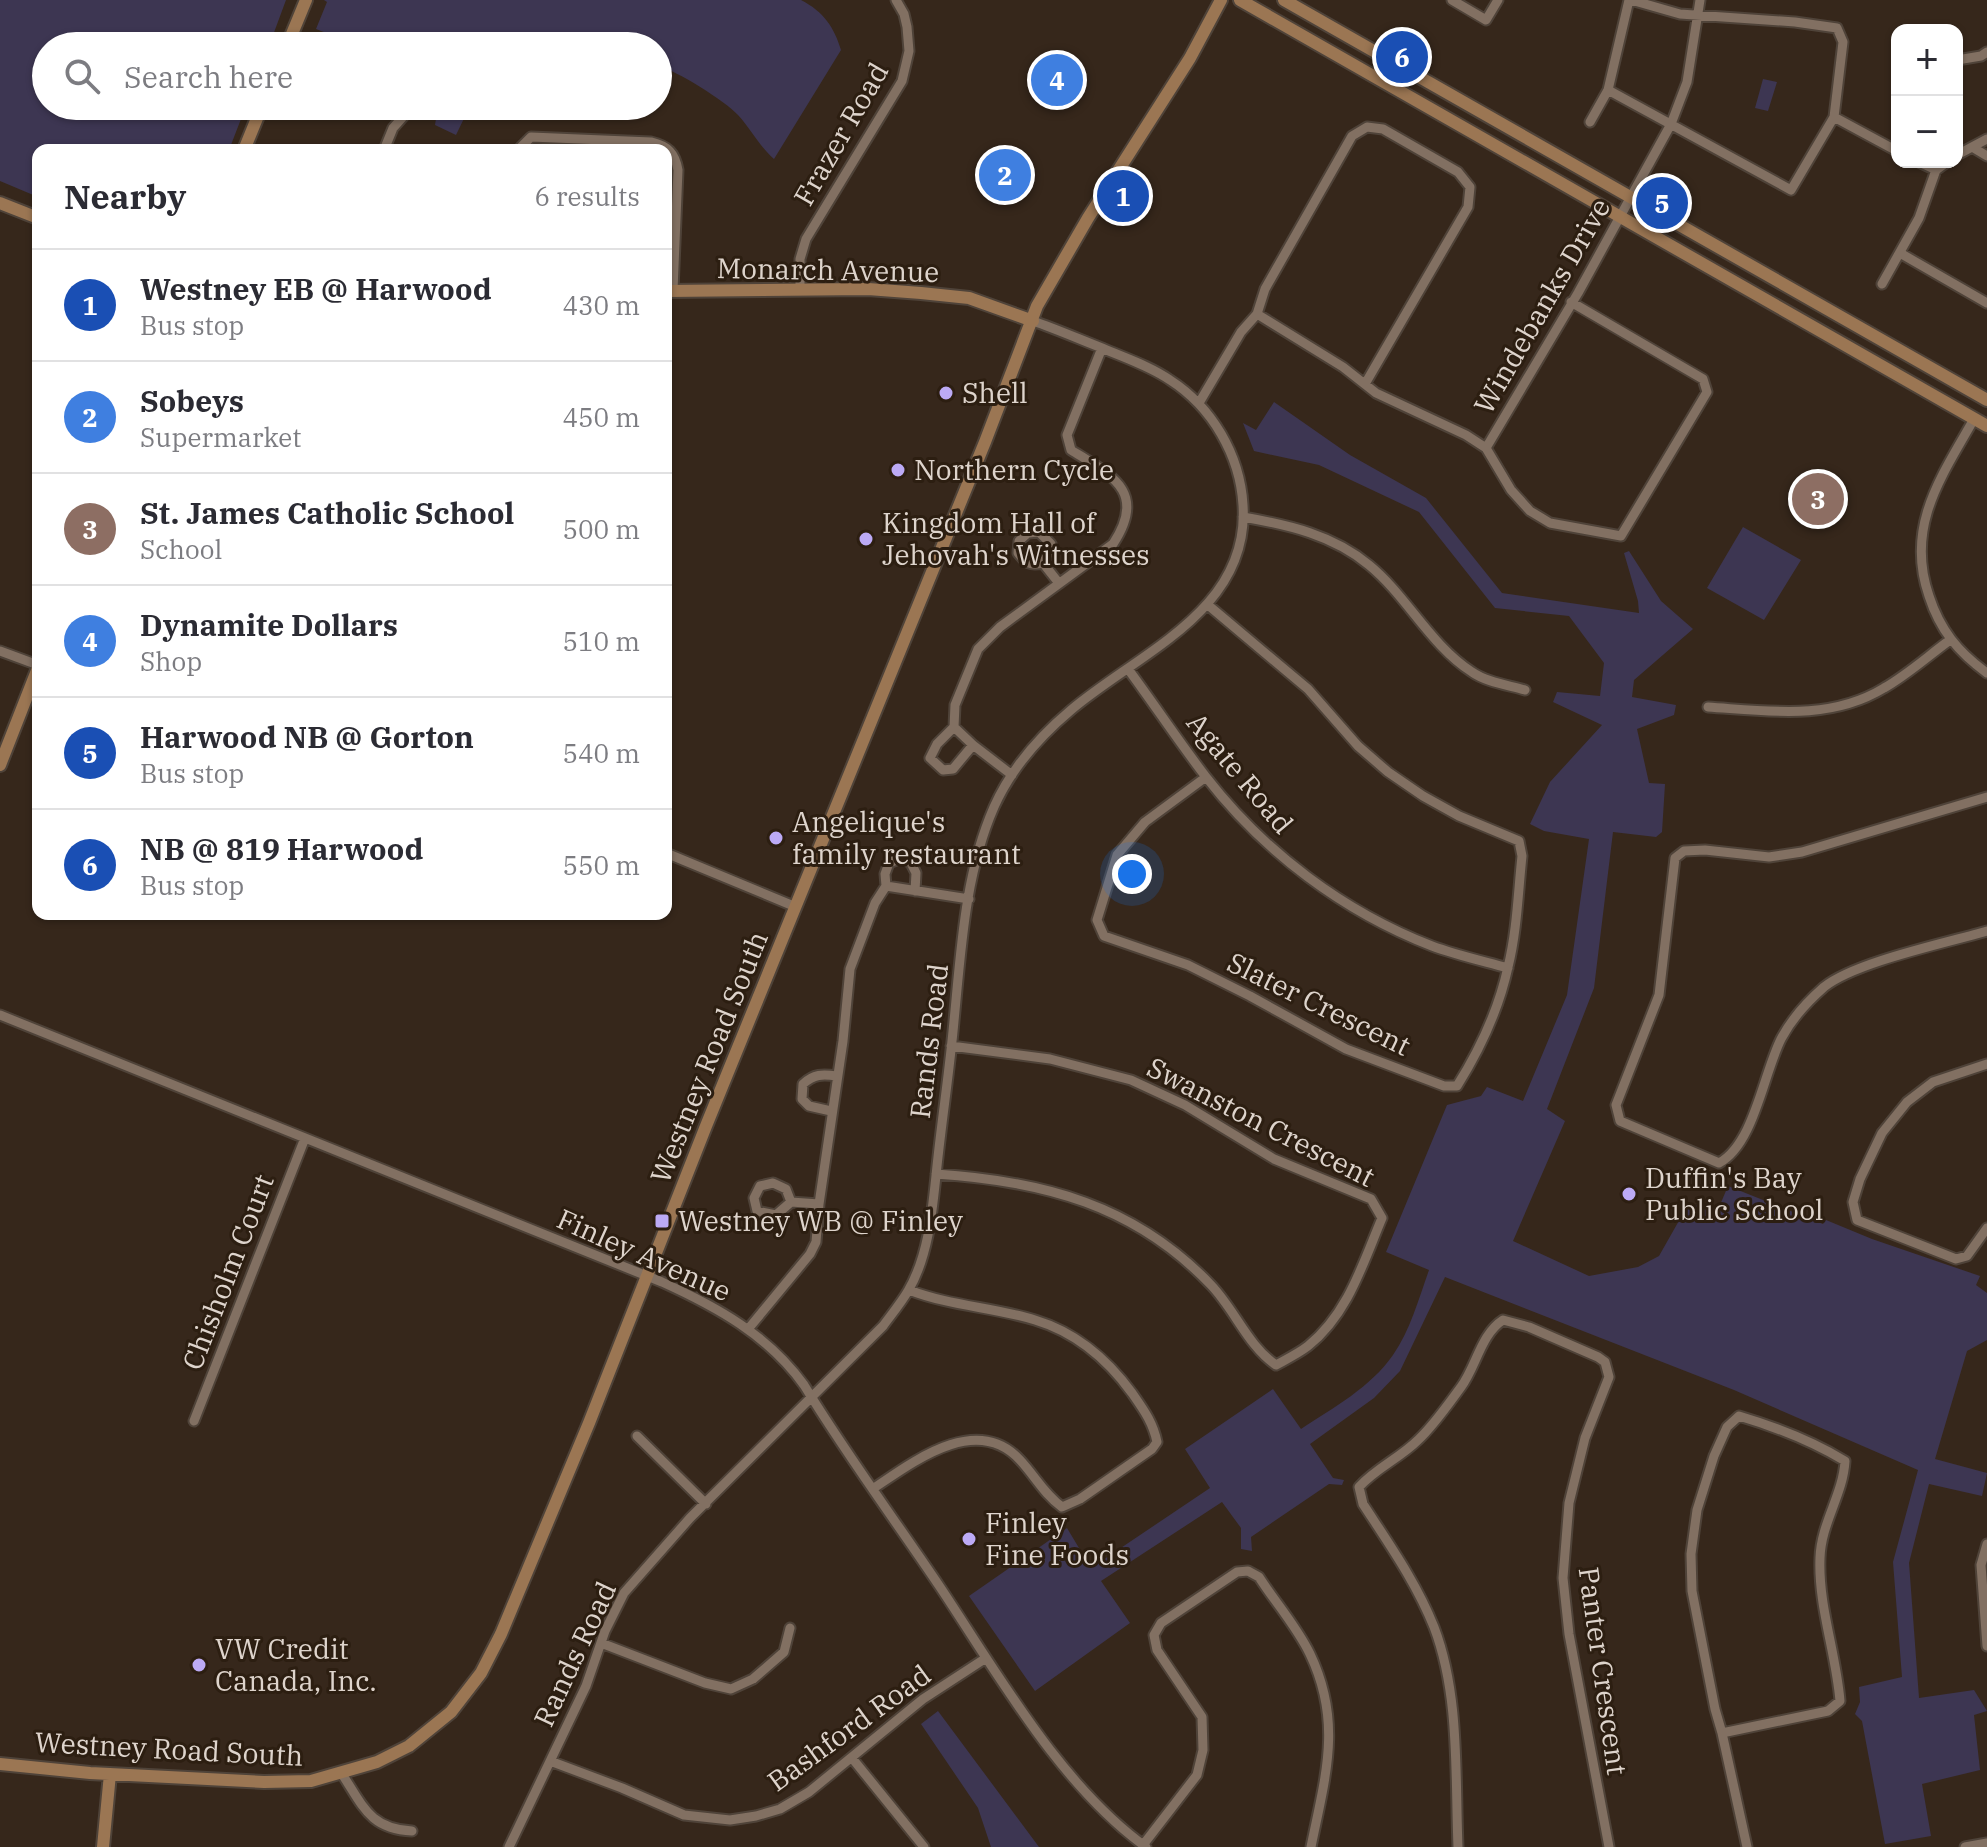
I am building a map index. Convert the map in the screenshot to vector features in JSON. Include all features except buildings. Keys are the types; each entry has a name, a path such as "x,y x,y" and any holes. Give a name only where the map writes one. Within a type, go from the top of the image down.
{"main road":[{"path":"293,32 306,0"},
{"name":"Westney Road South","path":"0,1764 110,1774 264,1782 311,1781 377,1762 409,1746 451,1712 481,1673 501,1634 549,1520 1037,306 1065,255 1190,58 1221,0"},
{"path":"1240,0 1987,426"},
{"path":"1284,0 1986,399 1974,419"},
{"path":"246,144 256,120"},
{"path":"0,203 32,216"},
{"name":"Monarch Avenue","path":"672,290 868,289 969,298 1033,321"},
{"path":"0,765 32,682"},
{"path":"103,1847 110,1774"}],"street":[{"path":"1452,0 1486,20 1498,0"},
{"path":"1590,122 1608,90 1630,0 1680,14 1837,28 1843,42 1834,117 1791,190 1608,90"},
{"name":"Windebanks Drive","path":"1257,314 1396,404 1466,435 1486,448 1671,124 1687,82 1700,0"},
{"name":"Frazer Road","path":"800,290 800,259 806,239 902,81 909,51 907,27 899,1"},
{"path":"1963,59 1987,52"},
{"path":"1834,117 1891,148"},
{"path":"386,144 400,120"},
{"path":"1199,403 1241,332 1257,314 1265,289 1352,136 1367,127 1383,129 1458,172 1470,187 1468,207 1365,384"},
{"path":"524,144 531,137 660,144"},
{"path":"1963,152 1987,139"},
{"path":"1972,147 1987,156"},
{"path":"672,153 676,157 678,170 672,260"},
{"path":"1932,168 1936,170"},
{"path":"1882,284 1923,210 1939,168"},
{"path":"1900,253 1987,303"},
{"path":"1486,448 1511,490 1530,511 1550,523 1621,536 1636,514 1707,392 1703,379 1571,302"},
{"name":"Rands Road","path":"509,1847 586,1686 624,1593 706,1504 883,1326 909,1290 924,1251 936,1174 969,899 980,846 995,806 1012,775 1039,739 1072,708 1128,669 1208,605 1217,594 1236,553 1243,517 1240,478 1217,428 1199,403 1168,378 1033,321"},
{"path":"973,745 953,769 943,770 930,758 937,744 954,727 955,705 978,649 1000,627 1113,544 1122,531 1127,502 1123,489 1114,477 1071,450 1067,435 1102,348"},
{"path":"1974,419 1941,478 1924,519 1921,539 1923,579 1934,611 1950,640 1987,673"},
{"path":"1243,517 1309,531 1339,545 1387,581 1448,653 1474,674 1525,690"},
{"path":"1043,563 1058,582"},
{"name":"Slater Crescent","path":"1206,777 1145,822 1117,855 1097,920 1104,936 1188,965 1346,1049 1444,1086 1457,1086 1469,1067 1508,968 1522,856 1519,841 1459,816 1388,772 1358,746 1308,689 1208,605"},
{"path":"1708,707 1819,712 1884,689 1950,640"},
{"path":"0,651 32,664"},
{"name":"Agate Road","path":"1128,669 1206,777 1258,834 1292,865 1372,918 1433,947 1508,968"},
{"path":"954,727 1012,775"},
{"path":"1987,797 1802,852 1769,857 1705,850 1680,853 1675,858 1659,995 1616,1105 1620,1121 1719,1163 1732,1156 1744,1135 1781,1039 1802,1009 1826,985 1869,966 1987,931"},
{"path":"672,855 796,907"},
{"path":"749,1328 810,1254 816,1242 850,969 875,903 886,886 885,874 889,863 901,858 911,863 916,873 915,891"},
{"path":"886,886 969,899"},
{"name":"Finley Avenue","path":"0,1015 646,1276 711,1304 749,1328 789,1364 986,1658 1071,1776 1130,1836 1144,1846"},
{"name":"Swanston Crescent","path":"936,1174 1024,1184 1062,1192 1131,1221 1201,1274 1221,1296 1263,1356 1276,1365 1307,1347 1343,1307 1382,1218 1371,1199 1274,1159 1185,1105 1131,1080 1050,1059 951,1046"},
{"path":"1987,1064 1933,1082 1907,1102 1882,1133 1860,1179 1853,1202 1857,1220 1956,1259 1967,1256 1987,1228"},
{"path":"831,1111 809,1106 802,1099 803,1084 812,1076 837,1076"},
{"name":"Chisholm Court","path":"194,1421 305,1138"},
{"path":"791,1202 819,1204"},
{"path":"874,1488 947,1445 991,1441 1020,1458 1049,1497 1062,1507 1080,1499 1152,1449 1157,1442 1154,1425 1119,1375 1091,1349 1035,1320 938,1301 909,1290"},
{"name":"Panter Crescent","path":"1458,1847 1448,1674 1435,1629 1420,1596 1363,1504 1359,1487 1369,1476 1416,1442 1441,1415 1467,1380 1494,1326 1503,1320 1529,1327 1598,1357 1605,1362 1609,1377 1585,1438 1569,1503 1563,1578 1574,1662 1609,1847"},
{"path":"1722,1733 1828,1711 1840,1701 1820,1577 1820,1556 1822,1534 1844,1478 1845,1461 1826,1449 1739,1416 1727,1427 1714,1456 1697,1510 1691,1554 1692,1591 1715,1709 1747,1847"},
{"path":"637,1436 706,1504"},
{"path":"1987,1544 1981,1565 1987,1646"},
{"path":"1144,1846 1197,1775 1203,1750 1202,1717 1157,1650 1154,1635 1161,1623 1237,1572 1248,1571 1259,1577 1310,1654 1326,1701 1331,1730 1328,1766 1311,1847"},
{"path":"601,1643 705,1683 731,1689 753,1679 784,1652 790,1628"},
{"name":"Bashford Road","path":"550,1761 684,1815 730,1820 780,1809 809,1792 923,1699 986,1658"},
{"path":"852,1758 924,1847"},
{"path":"342,1774 374,1821 393,1830 412,1831"},
{"path":"1965,1847 1987,1843"}],"shaded area":[{"path":"0,0 286,0 274,32 32,32 32,120 241,120 231,144 32,144 32,194 0,181"},
{"path":"324,0 801,0 827,21 841,50 774,159 732,109 672,72 672,32 324,32 316,29 327,2"},
{"path":"1763,79 1777,82 1768,111 1755,108"},
{"path":"436,120 463,120 456,135 435,125"},
{"path":"1274,402 1350,455 1426,498 1502,593 1639,613 1624,553 1629,551 1661,601 1693,629 1634,680 1632,697 1676,705 1674,715 1637,729 1649,783 1665,784 1662,832 1656,837 1613,832 1594,988 1547,1109 1565,1121 1513,1241 1589,1276 1638,1267 1659,1256 1689,1203 1717,1212 1728,1186 1823,1224 1826,1220 1980,1276 1976,1285 1987,1293 1987,1340 1967,1351 1935,1459 1987,1473 1982,1496 1929,1484 1909,1563 1919,1698 1974,1690 1987,1711 1974,1715 1980,1770 1922,1784 1931,1836 1885,1844 1862,1721 1855,1714 1860,1702 1859,1687 1902,1677 1893,1562 1918,1470 1734,1390 1445,1277 1400,1371 1374,1398 1310,1444 1333,1478 1344,1480 1342,1485 1329,1484 1251,1537 1252,1551 1241,1549 1241,1528 1222,1502 1101,1581 1130,1623 1035,1691 969,1596 1067,1528 1091,1568 1210,1488 1185,1449 1273,1389 1301,1429 1351,1396 1384,1367 1404,1336 1429,1270 1386,1252 1447,1105 1481,1096 1487,1087 1523,1101 1567,995 1589,839 1544,831 1530,824 1550,782 1602,725 1553,702 1557,692 1600,696 1604,663 1569,616 1495,608 1419,512 1319,465 1254,451 1243,423 1256,430"},
{"path":"1743,527 1801,560 1764,620 1707,588"},
{"path":"938,1711 1039,1847 991,1847 978,1808 921,1724"}],"place":[{"name":"NB @ 819 Harwood","path":"1402,57"},
{"name":"Dynamite Dollars","path":"1057,80"},
{"name":"Sobeys","path":"1005,175"},
{"name":"Westney EB @ Harwood","path":"1123,196"},
{"name":"Harwood NB @ Gorton","path":"1662,203"},
{"name":"Shell","path":"946,393"},
{"name":"Northern Cycle","path":"898,470"},
{"name":"St. James Catholic School","path":"1818,499"},
{"name":"Kingdom Hall of Jehovah's Witnesses","path":"866,539"},
{"name":"Angelique's family restaurant","path":"776,838"},
{"name":"Duffin's Bay Public School","path":"1629,1194"},
{"name":"Westney WB @ Finley","path":"662,1221"},
{"name":"Finley Fine Foods","path":"969,1539"},
{"name":"VW Credit Canada, Inc.","path":"199,1665"}]}
